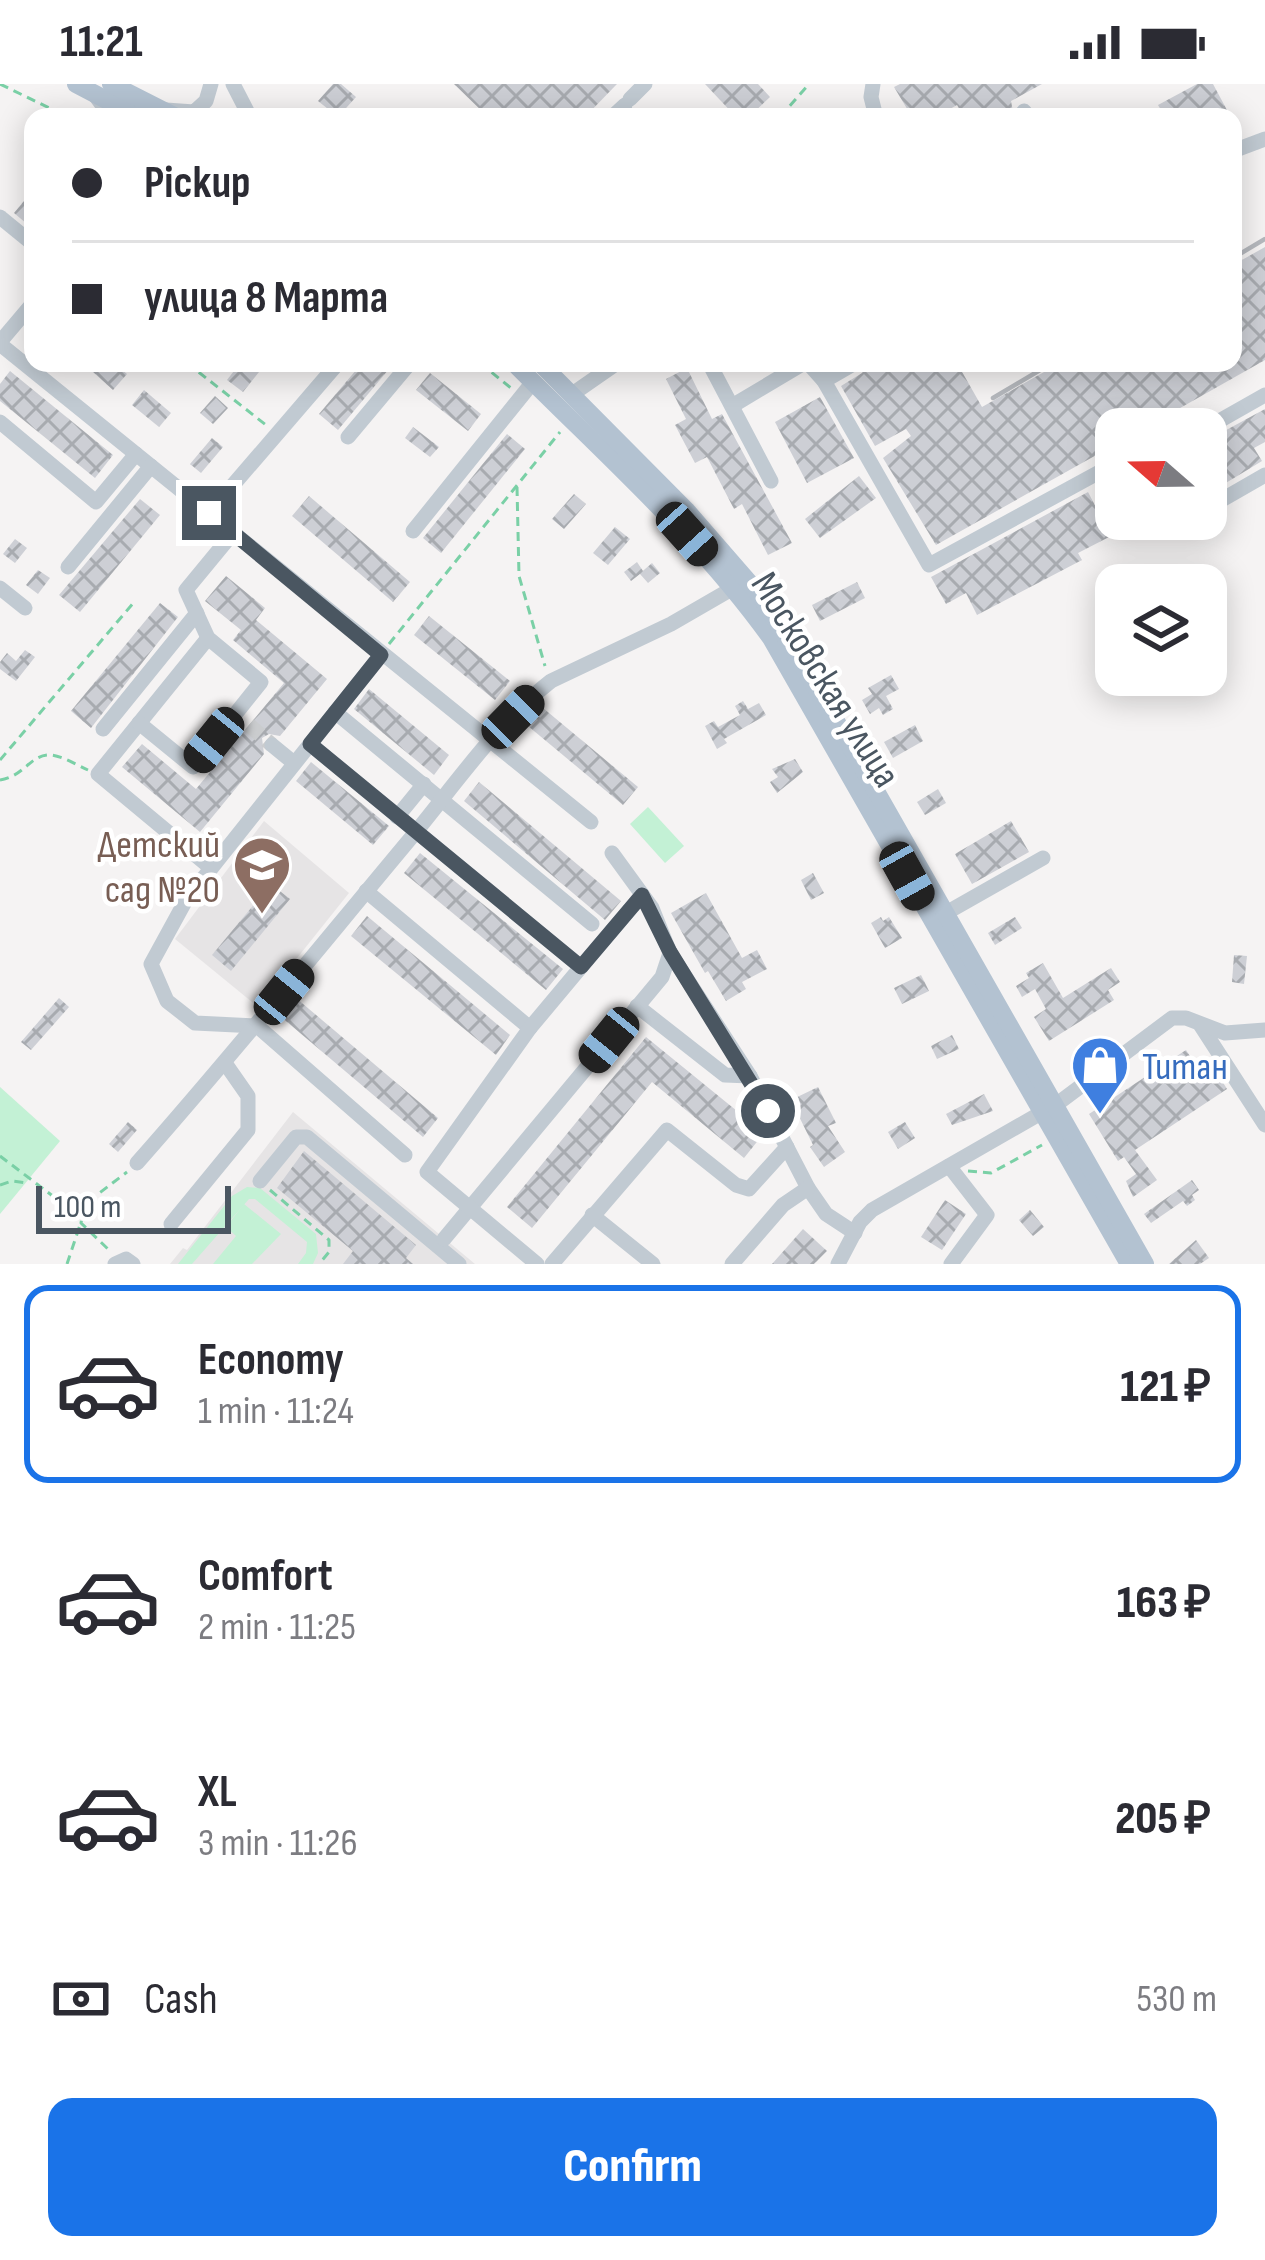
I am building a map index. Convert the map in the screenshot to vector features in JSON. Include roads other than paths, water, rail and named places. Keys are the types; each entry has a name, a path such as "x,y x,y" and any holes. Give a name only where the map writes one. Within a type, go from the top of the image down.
{"main road":[{"path":"93,87 155,108"},
{"path":"93,87 126,108"},
{"name":"Московская улица","path":"532,381 572,395 686,510 760,596 946,913 1129,1264"},
{"name":"Московская улица","path":"532,381 687,534 772,638 1047,1110 1145,1264"}],"street":[{"path":"622,107 645,84"},
{"path":"0,217 24,237"},
{"path":"24,313 0,343 24,363"},
{"path":"36,372 591,822"},
{"path":"209,513 330,372"},
{"path":"348,436 402,372"},
{"path":"572,395 604,372"},
{"path":"714,372 770,481"},
{"path":"732,406 791,372"},
{"path":"815,372 928,565 1095,474"},
{"path":"824,381 840,372"},
{"path":"413,531 532,381"},
{"path":"1227,416 1265,394"},
{"path":"0,422 96,502 136,454"},
{"path":"68,567 152,466"},
{"path":"1227,497 1265,475"},
{"path":"139,723 193,767 243,719 261,682 208,638 186,590 233,533"},
{"path":"137,1163 489,742 550,681 671,624 734,587"},
{"path":"0,588 25,608"},
{"path":"103,729 197,613"},
{"path":"208,638 98,774 211,868"},
{"path":"381,655 186,900 151,964 167,1001 195,1023 257,1025 405,1155"},
{"path":"335,712 592,923"},
{"path":"310,744 581,967"},
{"path":"272,745 294,763"},
{"path":"397,817 424,784"},
{"path":"612,853 750,1076 808,1188 826,1214 855,1233"},
{"path":"946,913 1043,858"},
{"path":"367,891 530,1028"},
{"path":"537,1264 428,1172 530,1028 642,895"},
{"path":"444,1239 662,977 670,952"},
{"path":"637,1006 725,1075 750,1076"},
{"path":"838,1264 872,1210 1047,1110 1161,1023 1186,1018 1225,1033 1265,1030"},
{"path":"1199,1024 1264,1121"},
{"path":"171,1224 248,1130 248,1096 225,1063"},
{"path":"552,1264 667,1130 736,1185 748,1189 787,1147"},
{"path":"260,1181 296,1138 307,1137 459,1264"},
{"path":"949,1166 987,1215 951,1264"},
{"path":"732,1264 783,1205 808,1188"},
{"path":"592,1215 653,1264"}],"tunnel":[{"path":"249,725 272,745"}],"railway":[{"path":"1242,253 1265,239"},
{"path":"993,398 1037,372"}],"place":[{"name":"Детский сад №20","path":"262,916"},
{"name":"Титан","path":"1100,1116"}]}
